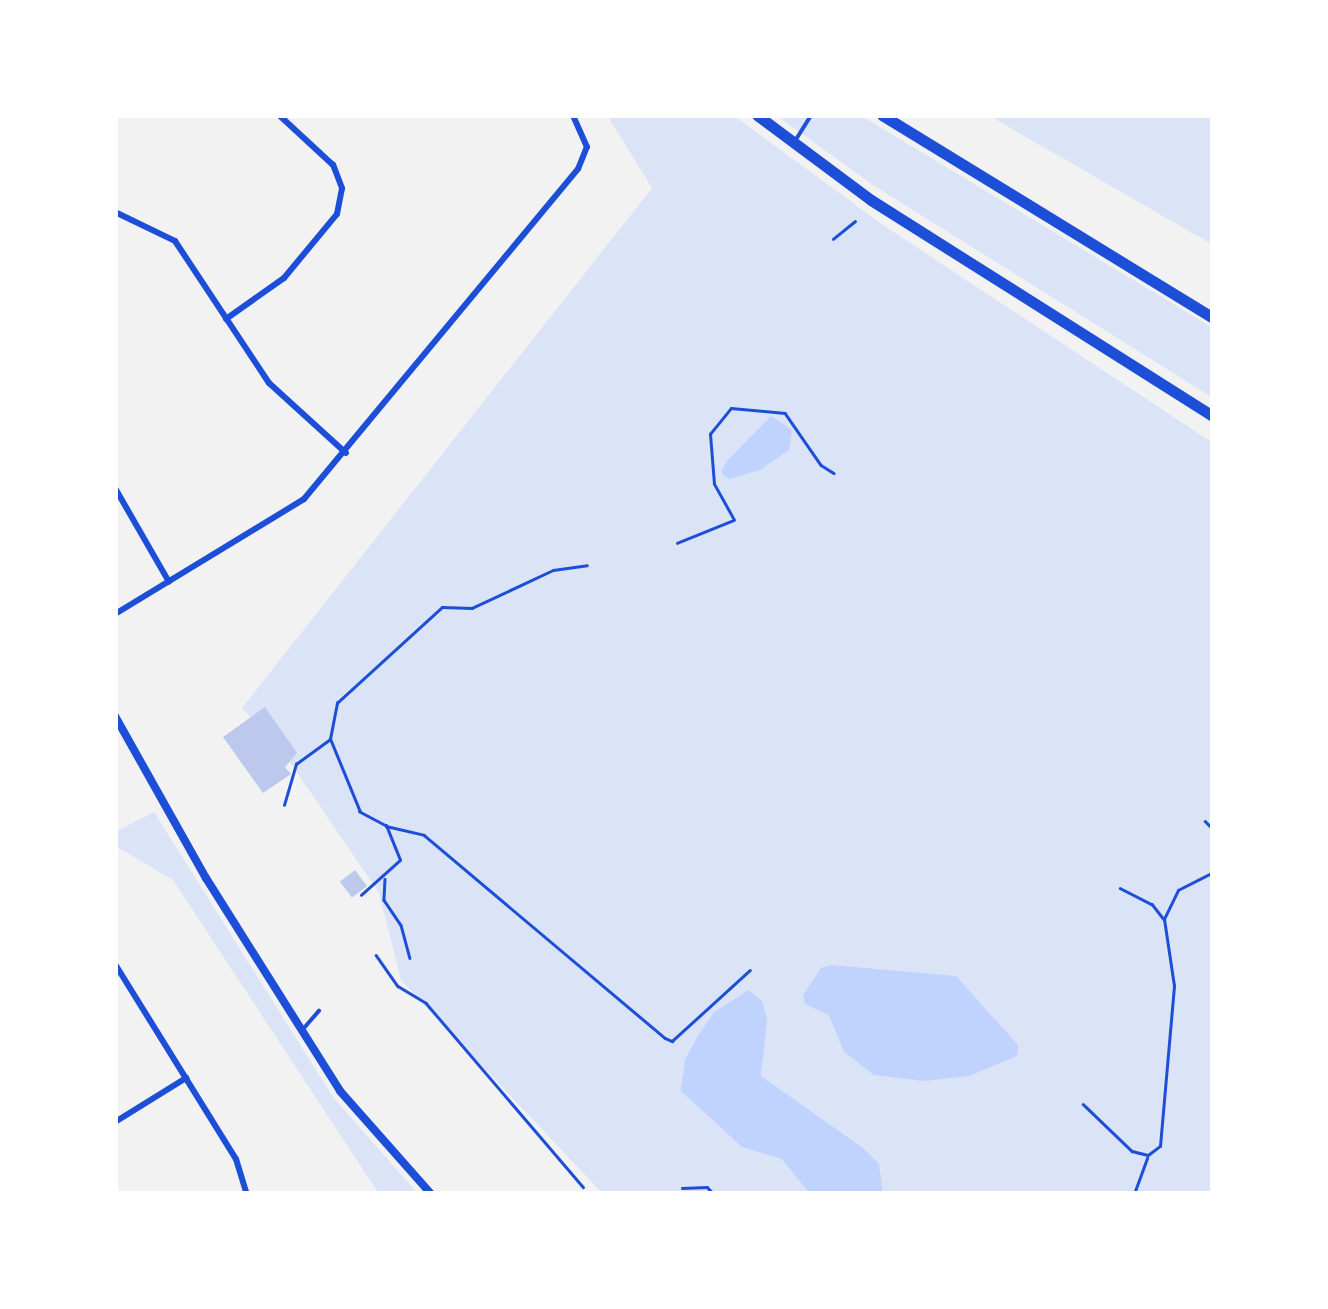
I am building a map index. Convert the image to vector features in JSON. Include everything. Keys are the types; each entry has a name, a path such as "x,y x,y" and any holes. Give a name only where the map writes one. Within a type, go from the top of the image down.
{"highway":[{"path":"757,115 871,200 1213,416"},
{"path":"882,115 1213,318"}],"street":[{"path":"226,319 284,278 337,214 342,188 333,164 278,115"},
{"path":"115,614 292,509 346,453 492,265 578,169 586,147 573,115"},
{"path":"115,212 176,241 268,384 346,453"},
{"path":"115,488 169,582"},
{"path":"115,716 340,1091 431,1194"},
{"path":"115,964 236,1159 246,1194"},
{"path":"115,1122 187,1078"}],"lane":[{"path":"793,144 812,115"},
{"path":"303,1028 319,1011"}],"path":[{"path":"833,238 855,222"},
{"path":"677,544 734,520 714,484 710,434 731,408 785,413 821,465 834,472"},
{"path":"587,565 553,570 472,608 442,607 353,682 330,720 330,739 360,812 386,826 424,836 665,1038 672,1041 750,970"},
{"path":"284,805 296,764 330,739"},
{"path":"1205,821 1213,829"},
{"path":"361,895 401,866 386,826"},
{"path":"1164,919 1178,890 1213,872"},
{"path":"385,877 384,900 401,925 410,958"},
{"path":"1120,888 1152,904 1164,919 1174,986 1162,1070 1166,1128 1148,1156 1134,1194"},
{"path":"376,955 398,986 426,1003 583,1187"},
{"path":"1083,1104 1132,1151 1148,1156"},
{"path":"682,1188 706,1187 714,1194"}],"shaded area":[{"path":"607,115 733,115 880,223 1213,443 1213,1194 603,1194 401,980 379,893 294,768 242,708 652,188"},
{"path":"776,115 860,115 1213,328 1213,398 873,185"},
{"path":"988,115 1213,115 1213,245"},
{"path":"154,812 333,1097 418,1194 379,1194 173,880 115,846 115,832"}],"water":[{"path":"771,416 792,430 789,450 760,470 729,479 721,473 726,462"},
{"path":"831,965 956,976 1018,1045 1017,1056 969,1076 924,1081 874,1075 844,1052 829,1015 805,1004 803,995 821,968"},
{"path":"749,990 762,1001 767,1019 761,1076 863,1148 879,1164 883,1194 810,1194 782,1159 742,1147 681,1091 685,1059 714,1012"}],"building":[{"path":"265,707 297,753 285,767 291,774 263,793 223,737"},
{"path":"355,870 367,886 352,897 340,881"}]}
